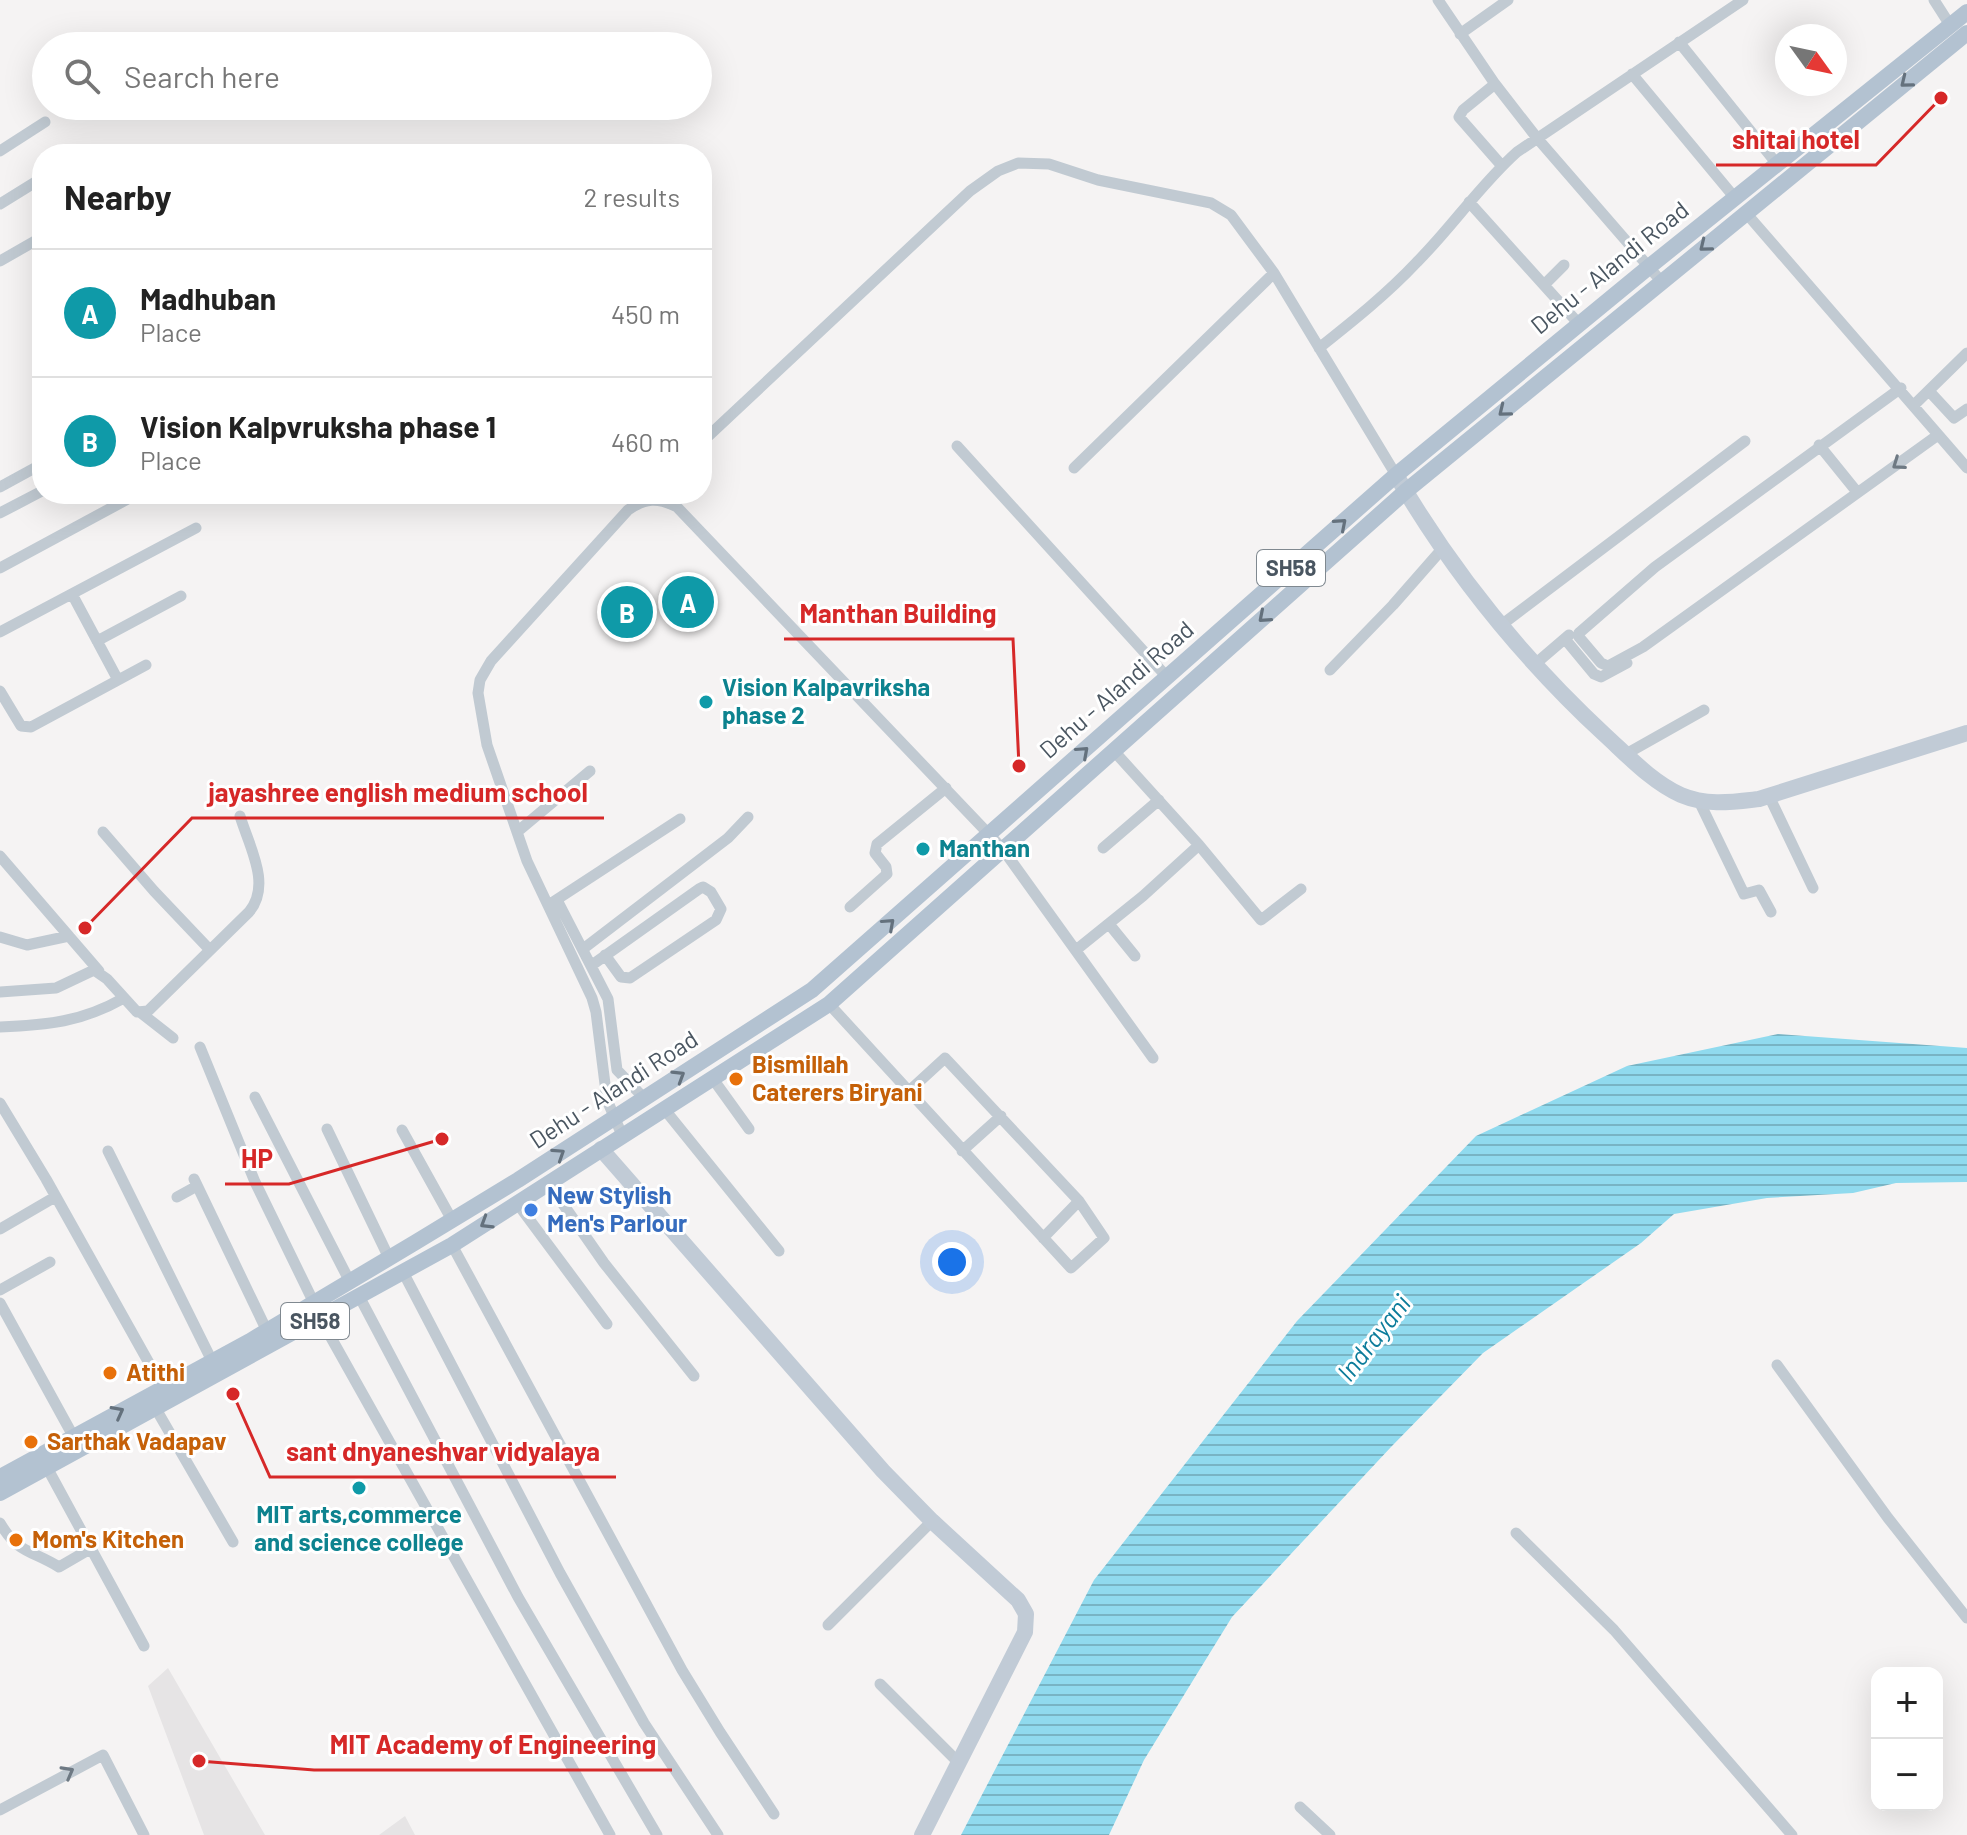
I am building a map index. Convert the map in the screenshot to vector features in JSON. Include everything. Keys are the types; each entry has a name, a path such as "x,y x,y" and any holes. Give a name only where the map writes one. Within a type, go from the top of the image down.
{"main road":[{"name":"Dehu - Alandi Road","path":"78,1443 163,1388 215,1368 354,1289 403,1272 452,1245 829,1004 1406,491 1746,213 1930,53 1950,25 1967,12"},
{"name":"Dehu - Alandi Road","path":"354,1289 389,1258 812,990 1396,475 1777,164 1930,53 1967,33"},
{"name":"Dehu - Alandi Road","path":"0,1477 44,1461 156,1409 267,1331 317,1310"},
{"name":"Dehu - Alandi Road","path":"0,1493 44,1461"}],"street":[{"path":"1438,0 1495,84 1537,138 1661,281"},
{"path":"1460,34 1508,0"},
{"path":"1319,348 1399,280 1502,166 1537,138 1743,0"},
{"path":"1934,0 1950,25"},
{"path":"1679,42 1777,164"},
{"path":"1632,74 1735,198"},
{"path":"1495,84 1463,110 1459,117 1502,166"},
{"path":"0,151 45,122"},
{"path":"712,433 970,191 998,171 1018,163 1049,164 1098,180 1211,203 1231,215 1274,273 1443,548 1500,626 1534,665 1626,754 1665,786 1699,801 1725,803 1769,796 1967,733"},
{"path":"0,204 32,184"},
{"path":"1469,202 1579,324"},
{"path":"1746,213 1901,388 1967,468"},
{"path":"0,261 32,243"},
{"path":"1544,285 1564,265"},
{"path":"1074,468 1274,273"},
{"path":"1914,405 1967,353"},
{"path":"1901,388 1655,567 1579,633 1579,637 1601,663 1608,666 1643,647 1938,435"},
{"path":"1929,391 1954,418 1967,409"},
{"path":"1500,626 1745,441"},
{"path":"1819,445 1857,492"},
{"path":"957,446 1167,677"},
{"path":"0,487 32,469"},
{"path":"0,513 32,496"},
{"path":"0,568 118,504"},
{"path":"622,1135 613,1118 603,1077 596,1012 552,903 517,832 487,745 480,714 480,680 491,661 636,504"},
{"path":"671,504 990,834 1153,1058"},
{"path":"0,632 196,528"},
{"path":"1330,670 1443,548"},
{"path":"72,594 118,680"},
{"path":"97,641 181,596"},
{"path":"1534,665 1568,637 1594,674 1601,677 1638,655 1643,647"},
{"path":"0,691 17,720 26,728 146,665"},
{"path":"1626,754 1704,710"},
{"path":"1113,750 1199,845 1261,920 1301,889"},
{"path":"517,832 590,771"},
{"path":"850,907 887,874 886,867 875,853 877,844 946,788"},
{"path":"1769,796 1813,888"},
{"path":"1103,848 1159,800"},
{"path":"1699,801 1744,894 1759,890 1771,912"},
{"path":"141,1013 148,1011 249,912 260,894 259,879 240,816"},
{"path":"583,949 728,838 748,817"},
{"path":"552,903 680,819"},
{"path":"103,832 210,950"},
{"path":"1076,950 1199,845"},
{"path":"0,856 124,998 173,1038"},
{"path":"592,965 605,955 703,887 711,892 721,909 716,920 630,978 621,977 605,955"},
{"path":"552,903 583,949 608,999 617,1070 644,1098"},
{"path":"1109,924 1135,956"},
{"path":"0,937 27,945 69,936"},
{"path":"0,992 56,988 90,971 99,971"},
{"path":"0,1027 40,1025 90,1016 124,998"},
{"path":"829,1004 1071,1268 1104,1238 1079,1201 945,1058 909,1091"},
{"path":"200,1047 255,1182 317,1310 610,1835"},
{"path":"713,1079 749,1129"},
{"path":"255,1097 518,1597 657,1835"},
{"path":"0,1103 163,1388"},
{"path":"665,1110 779,1251"},
{"path":"962,1151 1001,1116"},
{"path":"327,1129 389,1258"},
{"path":"402,1130 452,1220"},
{"path":"601,1149 883,1471 1018,1600 1026,1614 1025,1632 922,1835"},
{"path":"108,1151 215,1368"},
{"path":"177,1197 195,1183 267,1331"},
{"path":"549,1184 604,1263 694,1376"},
{"path":"0,1229 55,1197"},
{"path":"1043,1238 1079,1201"},
{"path":"517,1203 607,1324"},
{"path":"452,1245 682,1670 774,1814"},
{"path":"0,1290 50,1262"},
{"path":"403,1272 613,1669 666,1760 718,1835"},
{"path":"0,1303 78,1443"},
{"path":"1777,1365 1888,1518 1967,1618"},
{"path":"156,1409 233,1542"},
{"path":"44,1461 144,1646"},
{"path":"828,1625 932,1521"},
{"path":"0,1523 10,1541 59,1567 90,1549"},
{"path":"1516,1533 1614,1630 1792,1835"},
{"path":"880,1684 959,1763"},
{"path":"0,1810 103,1755 144,1835"},
{"path":"1300,1807 1330,1835"}],"shaded area":[{"path":"168,1668 265,1835 204,1835 148,1686"},
{"path":"405,1816 415,1835 379,1835"}],"water":[{"name":"Indrayani","path":"1778,1034 1967,1048 1967,1182 1896,1183 1853,1193 1767,1198 1674,1214 1641,1243 1483,1353 1232,1617 1144,1760 1109,1835 961,1835 1094,1580 1297,1321 1476,1136 1627,1066"}],"place":[{"name":"shitai hotel","path":"1941,98"},
{"name":"Madhuban","path":"688,602"},
{"name":"Vision Kalpvruksha phase 1","path":"627,612"},
{"name":"Vision Kalpavriksha phase 2","path":"706,702"},
{"name":"Manthan Building","path":"1019,766"},
{"name":"Manthan","path":"923,849"},
{"name":"jayashree english medium school","path":"85,928"},
{"name":"Bismillah Caterers Biryani","path":"736,1079"},
{"name":"HP","path":"442,1139"},
{"name":"New Stylish Men's Parlour","path":"531,1210"},
{"name":"Atithi","path":"110,1373"},
{"name":"sant dnyaneshvar vidyalaya","path":"233,1394"},
{"name":"Sarthak Vadapav","path":"31,1442"},
{"name":"MIT arts,commerce and science college","path":"359,1488"},
{"name":"Mom's Kitchen","path":"16,1540"},
{"name":"MIT Academy of Engineering","path":"199,1761"}]}
